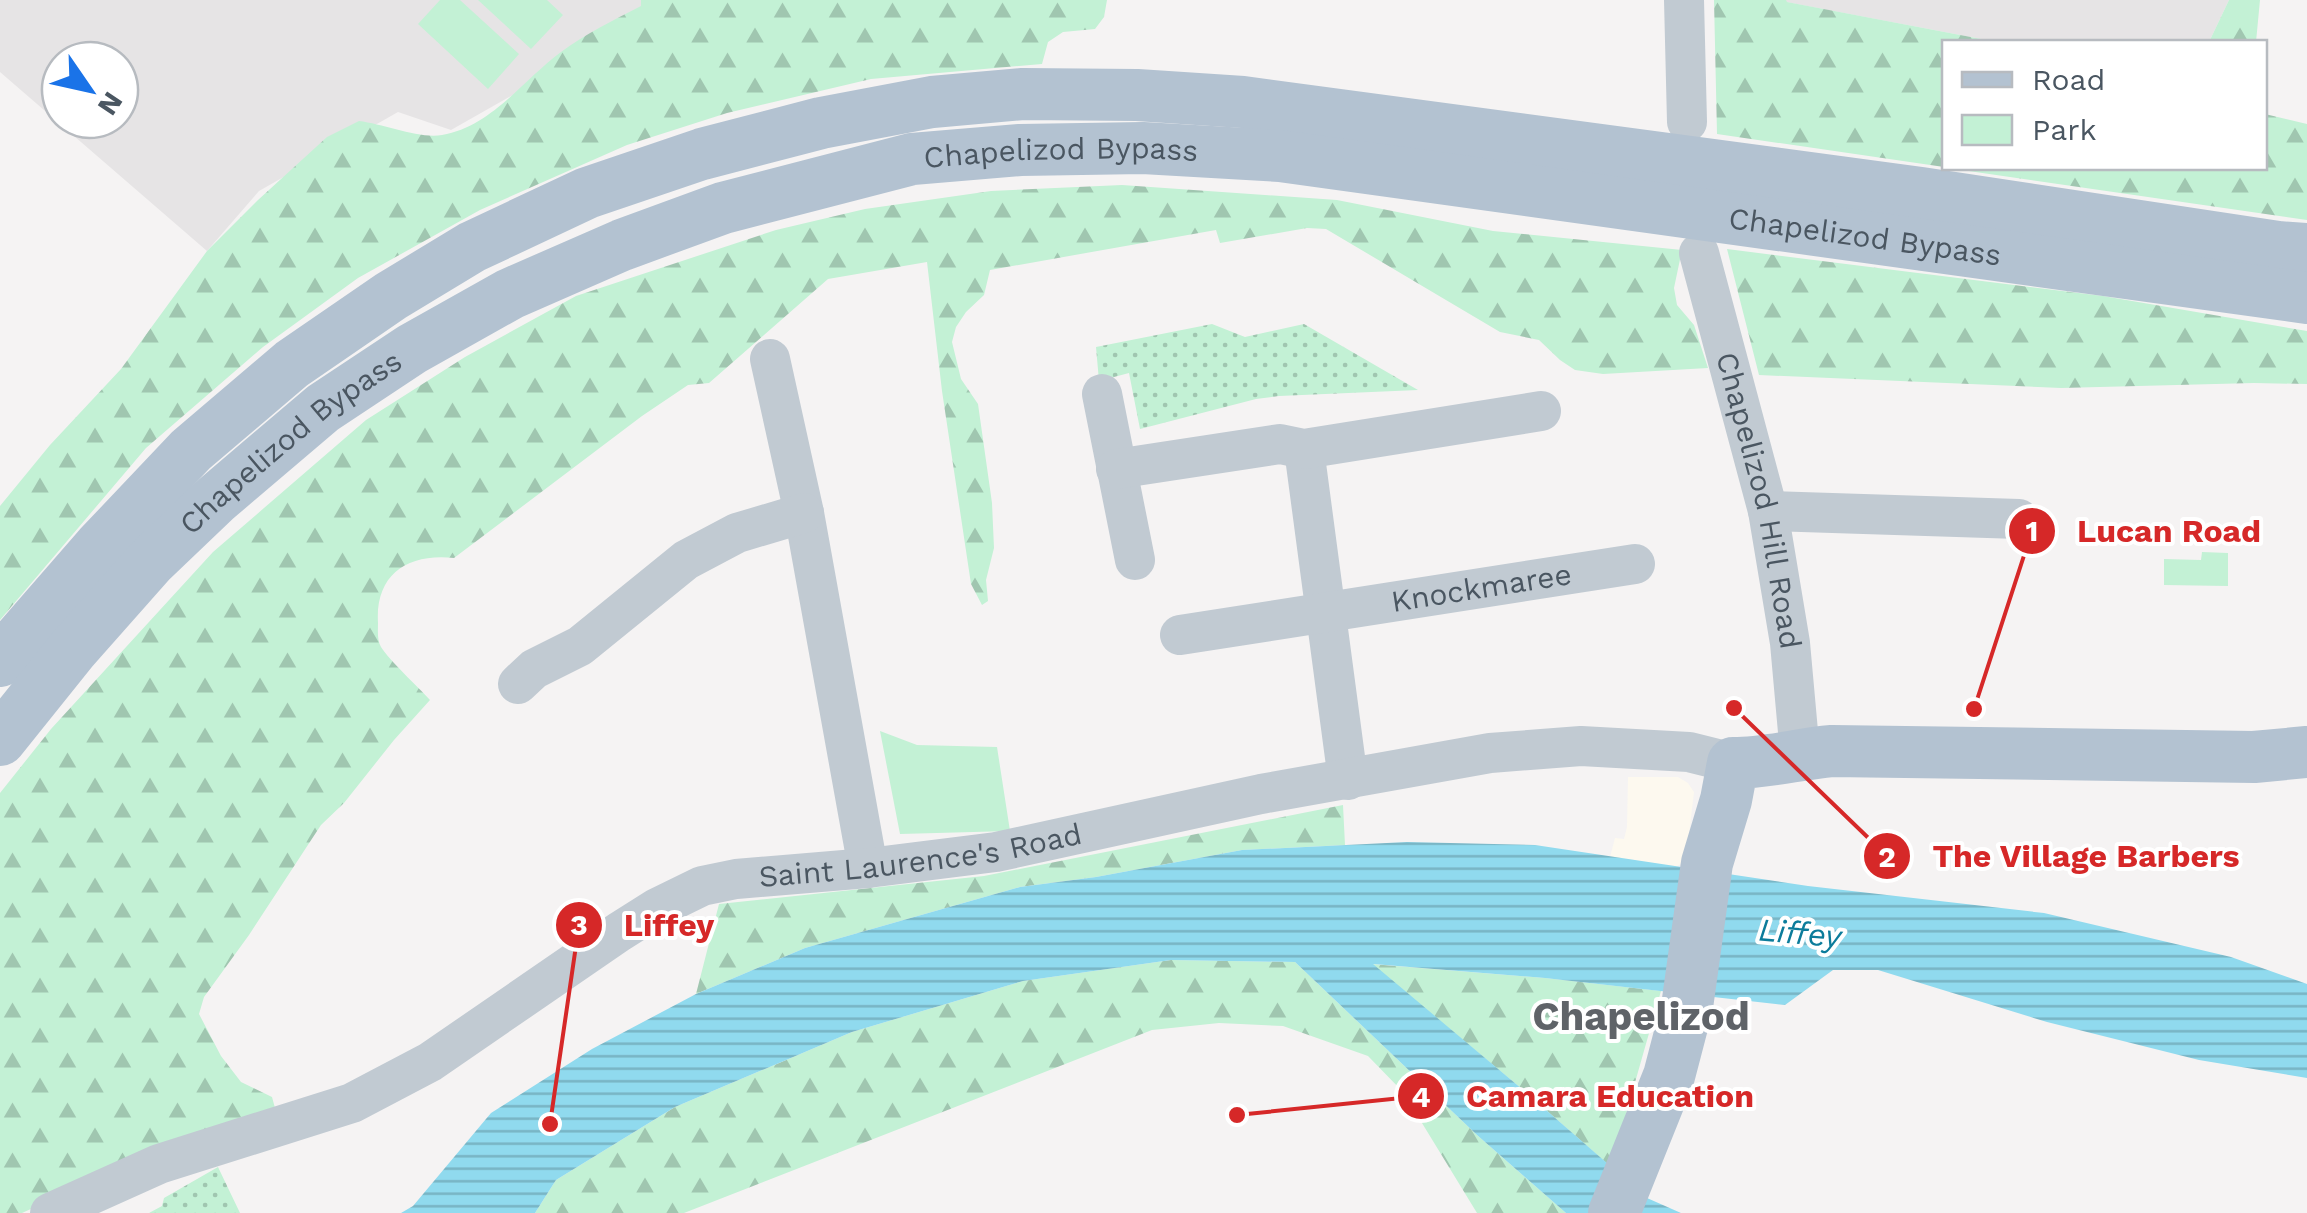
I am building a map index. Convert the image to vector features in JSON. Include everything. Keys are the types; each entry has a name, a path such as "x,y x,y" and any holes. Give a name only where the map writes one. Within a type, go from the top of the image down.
{"main road":[{"name":"Chapelizod Bypass","path":"0,661 99,547 191,450 292,364 391,296 472,247 587,193 685,159 820,122 932,102 1023,94 1243,102 2307,249"},
{"name":"Chapelizod Bypass","path":"0,740 73,649 150,562 202,511 323,408 412,349 510,294 622,245 722,208 912,159 1020,150 1144,148 1280,156 2307,298"},
{"name":"Saint Laurence's Road","path":"1733,764 1760,764 1800,754 1843,751 2254,758 2307,752"},
{"path":"1623,1190 1668,1076 1687,1007 1708,862 1733,764"}],"street":[{"path":"1684,0 1686,122"},
{"name":"Chapelizod Hill Road","path":"1699,253 1768,511 1790,643 1800,754"},
{"path":"770,359 804,513 868,868"},
{"path":"1102,394 1134,560"},
{"path":"1116,469 1280,444 1304,449 1541,412"},
{"path":"1304,449 1348,780"},
{"path":"1768,511 2019,518"},
{"path":"518,684 534,669 580,646 686,560 737,533 804,513"},
{"name":"Knockmaree","path":"1180,635 1635,564"},
{"name":"Saint Laurence's Road","path":"50,1213 159,1164 352,1103 430,1062 619,932 702,886 736,879 996,852 1261,794 1490,753 1581,746 1689,752 1733,764"}],"shaded area":[{"path":"0,0 680,0 451,130 398,112 259,191 207,251 79,140 140,140 140,40 40,40 40,107 0,72"},
{"path":"2229,0 2210,40 1986,40 1786,2"},
{"path":"1628,777 1678,777 1694,792 1686,860 1676,867 1610,857 1615,838 1624,839 1627,827"}],"green space":[{"path":"440,0 460,0 519,54 488,89 418,24"},
{"path":"478,0 547,0 563,15 531,49"},
{"path":"641,0 1107,0 1104,17 1095,29 1063,32 1048,42 1042,64 871,79 727,113 627,145 480,210 358,278 263,347 146,448 0,620 0,506 121,369 207,251 258,200 327,137 359,121 433,136 476,122 561,52 641,6"},
{"path":"1714,0 1786,0 1986,40 1942,40 1942,167 1717,134"},
{"path":"2229,0 2260,0 2256,40 2210,40"},
{"path":"2267,114 2307,124 2307,220 1962,170 2267,170"},
{"path":"1122,185 1337,200 1493,231 1682,250 1674,288 1677,305 1694,325 1708,368 1603,374 1575,370 1539,340 1500,332 1326,229 1307,228 1220,243 1216,230 990,270 984,295 966,312 952,342 961,379 978,404 992,503 994,548 986,580 988,601 982,605 971,584 927,262 828,279 709,383 688,385 642,416 454,558 409,563 389,580 379,606 380,644 430,700 321,825 204,997 199,1014 221,1056 241,1082 272,1097 275,1108 132,1163 22,1213 0,1213 0,793 51,729 213,552 366,420 465,357 576,296 776,230 865,209 991,191"},
{"path":"1727,249 2103,296 2307,331 2307,384 2061,388 1759,375"},
{"path":"1212,324 1245,337 1304,324 1418,390 1256,399 1140,429 1129,373 1099,381 1096,347"},
{"path":"2202,552 2228,553 2228,586 2164,585 2164,559 2201,560"},
{"path":"880,731 917,745 997,747 1010,831 900,834"},
{"path":"1343,805 1345,845 1242,850 1020,887 805,948 696,994 719,904 984,876"},
{"path":"1171,960 1295,962 1477,1135 1566,1213 1477,1213 1403,1092 1368,1056 1283,1026 1219,1023 1152,1030 684,1213 535,1213 556,1180 675,1107 852,1032 1023,981"},
{"path":"1371,964 1661,991 1611,1167 1522,1089"},
{"path":"218,1167 240,1213 149,1213 162,1206 164,1198"}],"water":[{"path":"1407,842 1535,845 1808,886 2044,913 2231,957 2307,984 2307,1078 2199,1060 2047,1022 1878,970 1833,970 1785,1005 1545,978 1373,964 1647,1198 1681,1213 1566,1213 1477,1135 1295,962 1171,960 1023,981 852,1032 675,1107 556,1180 535,1213 401,1213 413,1206 491,1113 592,1049 696,994 805,948 1020,887 1242,850"}],"place":[{"name":"The Village Barbers","path":"1734,708"},
{"name":"Lucan Road","path":"1974,709"},
{"name":"Camara Education","path":"1237,1115"},
{"name":"Liffey","path":"550,1124"}],"district":[{"name":"Chapelizod","path":"1641,1016"}]}
